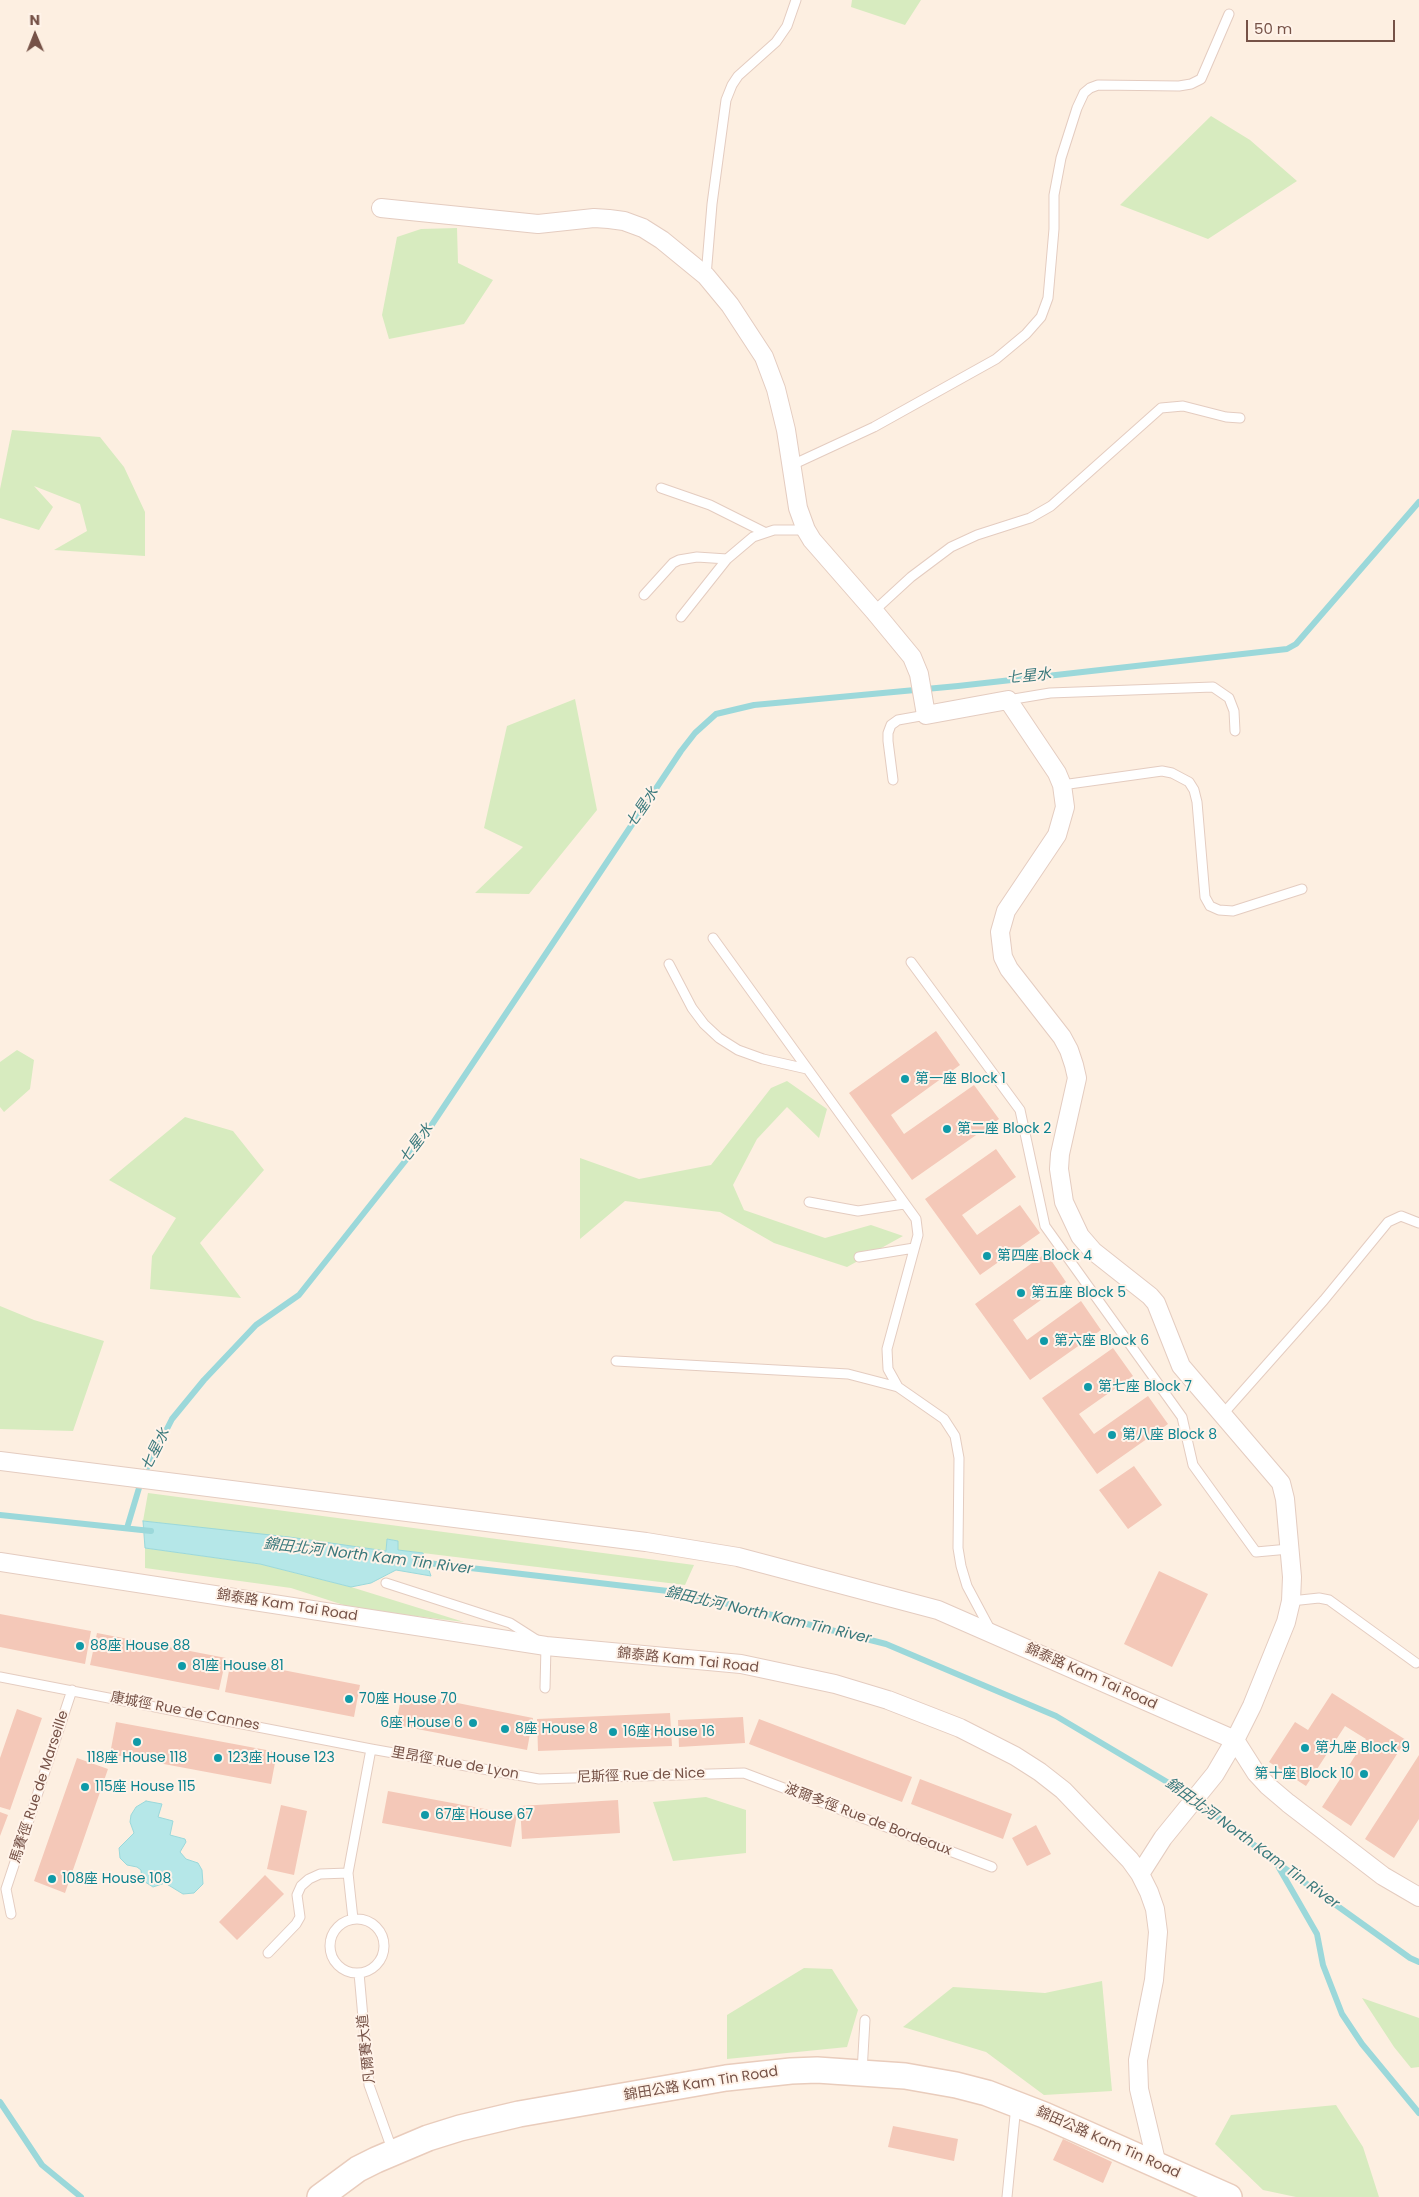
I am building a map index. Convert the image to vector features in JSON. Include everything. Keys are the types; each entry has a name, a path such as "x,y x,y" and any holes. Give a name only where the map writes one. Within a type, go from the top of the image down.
{"main road":[{"name":"錦田公路 Kam Tin Road","path":"320,2197 358,2169 393,2152 460,2128 519,2114 726,2078 791,2071 862,2072 905,2076 956,2085 1016,2103 1230,2197"}],"street":[{"path":"381,208 538,224 594,218 624,221 643,228 662,240 706,276 730,305 764,357 776,389 792,464 798,508 806,530 812,540 912,657 919,674 926,715 1008,700 1051,760 1062,785 1065,808 1057,835 1006,911 1000,937 1003,957 1009,969 1062,1037 1074,1065 1077,1078 1060,1154 1059,1168 1062,1193 1071,1220 1080,1236 1093,1251 1150,1296 1156,1303 1181,1366 1281,1482 1285,1499 1289,1549 1292,1602 1286,1622 1252,1706 1215,1774 1163,1838 1140,1874"},
{"name":"錦泰路 Kam Tai Road","path":"0,1461 646,1542 738,1557 938,1610 1235,1740"},
{"name":"錦泰路 Kam Tai Road","path":"0,1562 546,1646 741,1664 835,1684 897,1703 960,1728 1040,1772 1063,1790 1094,1821 1140,1874 1155,1908 1158,1932 1154,1980 1138,2060 1139,2089 1157,2165"},
{"path":"1235,1740 1256,1773 1288,1803 1383,1876 1419,1897"}],"lane":[{"path":"706,276 712,204 726,100 738,76 776,42 787,26 796,0"},
{"path":"792,464 874,427 996,359 1026,334 1041,317 1048,298 1054,195 1060,158 1084,93 1098,85 1179,86 1191,84 1201,79 1229,14"},
{"path":"874,611 911,577 951,547 977,535 1030,518 1051,506 1161,408 1183,406 1226,417 1240,418"},
{"path":"661,488 710,505 764,532"},
{"path":"681,617 727,559 753,537 764,532 806,530"},
{"path":"644,595 673,563 697,557 727,559"},
{"path":"1008,700 1050,693 1213,687 1229,698 1234,711 1235,731"},
{"path":"893,780 888,741 891,725 898,720 926,715"},
{"path":"1062,785 1162,771 1172,772 1189,782 1194,790 1197,802 1205,897 1210,906 1218,910 1233,911 1302,889"},
{"path":"713,938 916,1219 918,1236 887,1349 888,1369 898,1387"},
{"path":"911,962 1020,1110 1045,1226 1182,1417 1193,1465 1256,1552 1289,1549"},
{"path":"669,964 692,1008 704,1024 719,1038 738,1050 763,1059 808,1069"},
{"path":"809,1202 858,1211 904,1204"},
{"path":"1222,1415 1324,1300 1388,1222 1401,1216 1419,1223"},
{"path":"859,1257 914,1248"},
{"path":"616,1361 848,1374 898,1387 944,1419 955,1436 959,1458 958,1548 961,1566 967,1586 992,1634"},
{"path":"386,1582 510,1623 546,1646 545,1688"},
{"path":"1292,1602 1319,1598 1329,1600 1416,1663"},
{"name":"康城徑 Rue de Cannes","path":"0,1676 371,1749"},
{"name":"馬賽徑 Rue de Marseille","path":"11,1914 6,1889 72,1690"},
{"path":"353,1919 348,1873 371,1749"},
{"name":"里昂徑 Rue de Lyon","path":"371,1749 539,1779"},
{"name":"尼斯徑 Rue de Nice","path":"539,1779 744,1773"},
{"name":"波爾多徑 Rue de Bordeaux","path":"744,1773 992,1867"},
{"path":"268,1953 300,1917 298,1895 301,1886 308,1879 320,1874 348,1873"},
{"path":"353,1919 362,1919 377,1927 384,1942 384,1951 375,1966 359,1973 350,1972 342,1968 335,1962 331,1953 332,1935 344,1922 353,1919"},
{"name":"凡爾賽大道","path":"359,1973 369,2085 393,2152"},
{"path":"862,2072 865,2020"},
{"path":"1007,2197 1016,2103"}],"green space":[{"path":"852,0 921,0 905,25 851,7"},
{"path":"1211,116 1250,140 1297,181 1208,239 1120,205"},
{"path":"457,228 458,263 493,280 464,324 389,339 382,315 397,237 421,229"},
{"path":"12,430 100,437 124,467 145,512 145,556 54,550 87,531 80,504 34,486 53,507 39,530 0,518 0,489"},
{"path":"575,699 597,810 529,894 475,893 523,847 484,828 507,726"},
{"path":"17,1050 34,1060 30,1089 4,1112 0,1107 0,1062"},
{"path":"787,1081 827,1109 819,1138 787,1107 757,1139 733,1185 744,1210 825,1238 871,1225 903,1236 847,1267 774,1243 720,1212 625,1201 580,1239 580,1158 639,1179 711,1165 771,1088"},
{"path":"185,1117 233,1131 264,1170 200,1243 241,1298 150,1289 152,1256 176,1218 109,1180"},
{"path":"0,1306 34,1320 104,1341 73,1431 0,1429"},
{"path":"148,1493 694,1565 685,1585 398,1550 398,1541 387,1539 386,1551 143,1521"},
{"path":"145,1548 260,1564 351,1587 464,1622 356,1609 291,1588 145,1568"},
{"path":"706,1797 746,1810 746,1853 673,1861 653,1802"},
{"path":"804,1968 832,1969 858,2010 847,2047 727,2059 727,2015"},
{"path":"1102,1981 1112,2091 1044,2095 986,2052 903,2027 953,1987 1045,1993"},
{"path":"1362,1998 1419,2018 1419,2067 1411,2068 1394,2047"},
{"path":"1336,2105 1363,2147 1379,2197 1296,2197 1263,2190 1215,2144 1231,2115"}],"water":[{"path":"143,1521 289,1537 386,1551 387,1539 398,1541 398,1550 423,1553 431,1576 396,1570 371,1583 351,1587 260,1564 145,1548"},
{"path":"146,1801 162,1804 158,1817 173,1821 170,1835 185,1839 186,1842 180,1852 186,1859 198,1863 202,1870 203,1884 194,1893 183,1894 165,1883 153,1887 142,1880 141,1870 127,1865 120,1858 119,1848 134,1833 130,1822 131,1815 136,1807"}],"building":[{"path":"936,1031 960,1065 891,1115 904,1134 974,1085 999,1119 912,1180 849,1093"},
{"path":"996,1149 1016,1177 962,1215 977,1235 1020,1205 1040,1233 980,1275 925,1199"},
{"path":"1046,1253 1066,1282 1013,1320 1027,1340 1081,1301 1101,1330 1030,1380 975,1304"},
{"path":"1113,1348 1133,1376 1079,1414 1094,1434 1148,1396 1168,1424 1097,1474 1042,1398"},
{"path":"1134,1466 1162,1505 1128,1529 1099,1490"},
{"path":"1159,1571 1208,1594 1172,1667 1124,1644"},
{"path":"0,1614 91,1631 85,1664 0,1647"},
{"path":"97,1633 226,1658 219,1690 90,1665"},
{"path":"231,1660 360,1685 354,1717 225,1692"},
{"path":"402,1692 533,1718 527,1750 396,1725"},
{"path":"1332,1693 1406,1740 1351,1826 1322,1807 1366,1739 1345,1726 1306,1786 1269,1762 1295,1722 1308,1730"},
{"path":"17,1709 42,1718 10,1810 0,1807 0,1758"},
{"path":"670,1713 672,1746 538,1751 537,1719"},
{"path":"743,1717 745,1743 679,1747 678,1720"},
{"path":"759,1719 912,1777 902,1802 749,1744"},
{"path":"116,1722 277,1752 271,1784 110,1754"},
{"path":"1419,1755 1419,1819 1394,1858 1365,1839"},
{"path":"77,1758 108,1769 65,1893 34,1881"},
{"path":"920,1779 1012,1814 1003,1839 911,1804"},
{"path":"388,1791 517,1815 511,1847 382,1823"},
{"path":"618,1800 620,1833 522,1839 520,1806"},
{"path":"281,1805 307,1811 294,1875 267,1869"},
{"path":"0,1812 8,1815 0,1836"},
{"path":"1036,1825 1051,1854 1027,1866 1012,1838"},
{"path":"265,1875 284,1894 237,1940 219,1922"},
{"path":"893,2126 958,2139 954,2161 888,2147"},
{"path":"1063,2139 1112,2162 1103,2183 1053,2160"}],"waterway":[{"name":"七星水","path":"127,1528 142,1478 172,1419 204,1380 256,1325 299,1295 421,1141 681,751 695,733 716,714 754,705 958,686 1287,649 1296,644 1419,502"},
{"name":"錦田北河 North Kam Tin River","path":"0,1515 151,1531"},
{"name":"錦田北河 North Kam Tin River","path":"419,1562 685,1593 886,1644 1056,1716 1189,1795 1276,1862 1410,1958 1419,1962"},
{"path":"1278,1866 1317,1934 1323,1965 1342,2014 1362,2044 1419,2113"},
{"path":"0,2102 42,2165 81,2197"}],"place":[{"name":"第一座 Block 1","path":"905,1079"},
{"name":"第二座 Block 2","path":"947,1129"},
{"name":"第四座 Block 4","path":"987,1256"},
{"name":"第五座 Block 5","path":"1021,1293"},
{"name":"第六座 Block 6","path":"1044,1341"},
{"name":"第七座 Block 7","path":"1088,1387"},
{"name":"第八座 Block 8","path":"1112,1435"},
{"name":"88座 House 88","path":"80,1646"},
{"name":"81座 House 81","path":"182,1666"},
{"name":"70座 House 70","path":"349,1699"},
{"name":"6座 House 6","path":"473,1723"},
{"name":"8座 House 8","path":"505,1729"},
{"name":"16座 House 16","path":"613,1732"},
{"name":"118座 House 118","path":"137,1742"},
{"name":"第九座 Block 9","path":"1305,1748"},
{"name":"123座 House 123","path":"218,1758"},
{"name":"第十座 Block 10","path":"1364,1774"},
{"name":"115座 House 115","path":"85,1787"},
{"name":"67座 House 67","path":"425,1815"},
{"name":"108座 House 108","path":"52,1879"}]}
